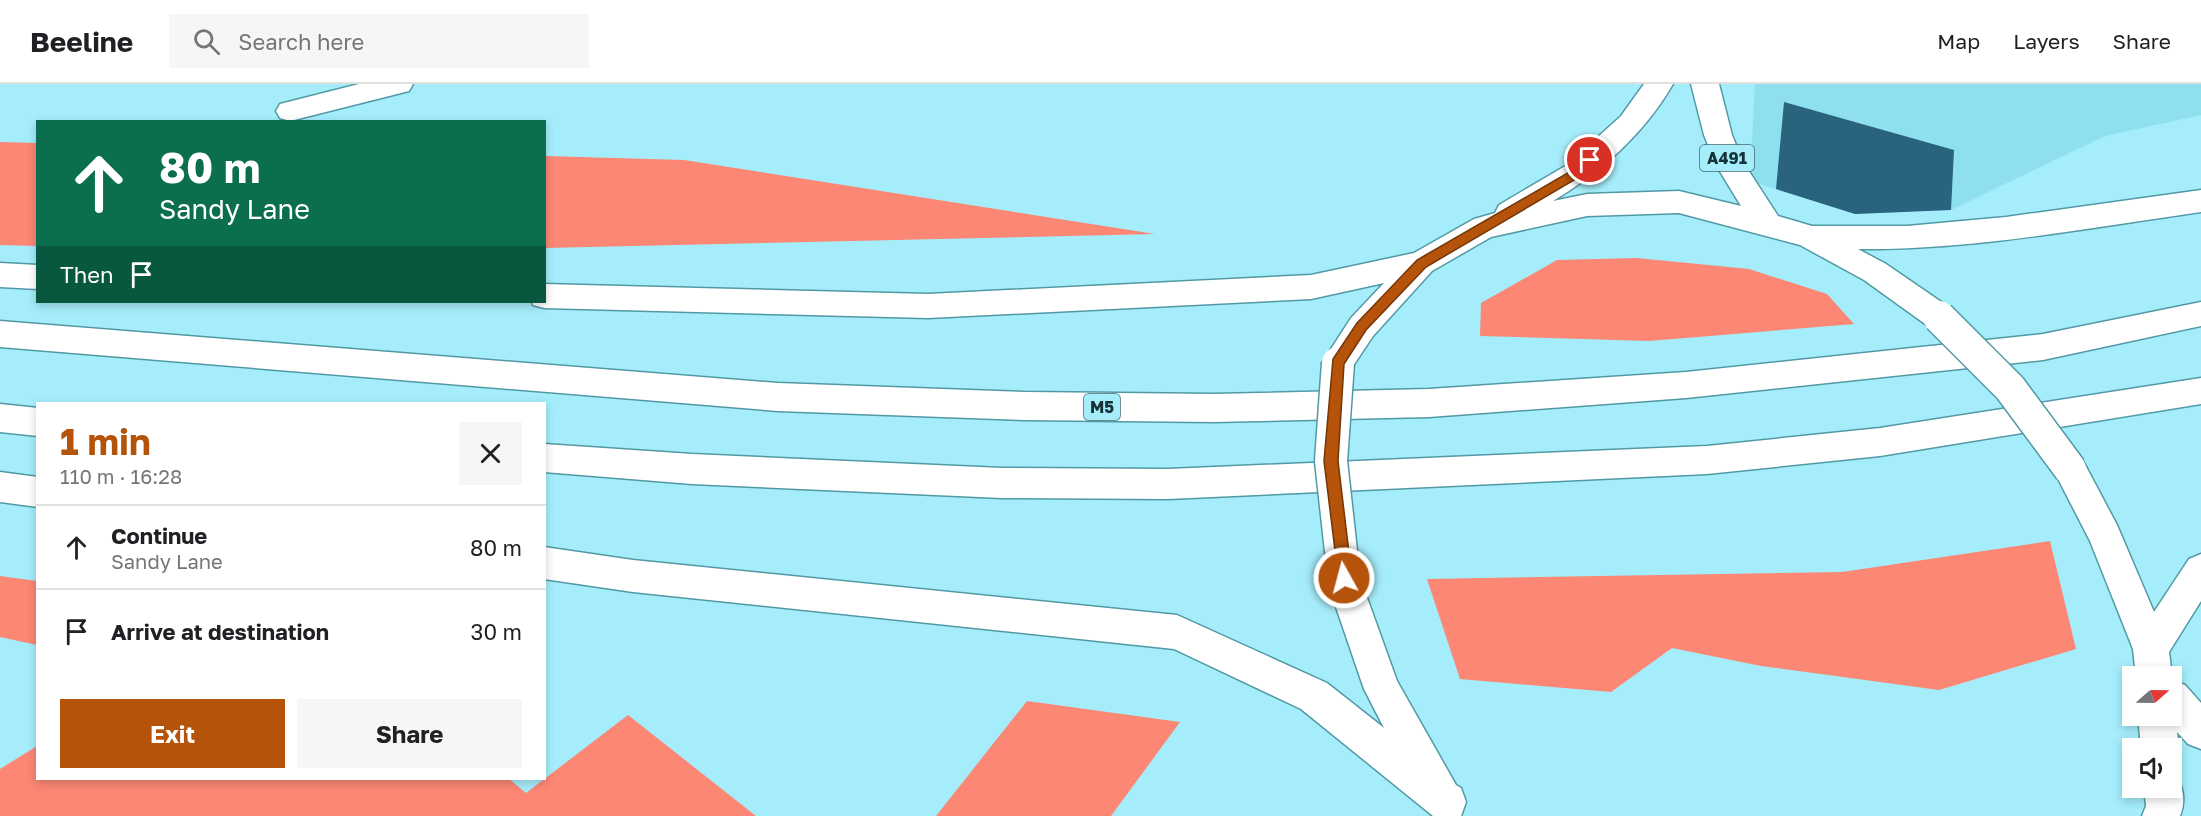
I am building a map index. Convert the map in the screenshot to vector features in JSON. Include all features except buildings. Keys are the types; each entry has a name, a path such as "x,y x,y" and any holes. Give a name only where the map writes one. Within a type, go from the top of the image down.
{"main road":[{"path":"290,111 399,84"},
{"path":"546,296 928,306 1311,287 1421,263 1577,173 1631,123 1659,84"},
{"name":"A491","path":"1706,84 1718,135 1730,165 1768,224"},
{"path":"1810,237 1907,238 2006,228 2201,201"},
{"path":"1484,227 1587,205 1680,202 1810,237 1875,272 1939,317 2010,388 2070,469 2105,536 2153,663"},
{"path":"1421,263 1362,327 1338,363 1331,461 1344,578 1382,689 1453,809"},
{"path":"0,275 36,277"},
{"name":"M5","path":"0,334 778,397 1025,406 1214,408 1429,403 1686,385 2043,347 2201,314"},
{"path":"546,458 990,483 1168,484 1707,460 1880,442 2201,391"},
{"path":"0,418 36,422"},
{"path":"0,487 36,492"},
{"path":"546,563 633,576 1177,632 1314,696 1453,809"},
{"path":"2153,663 2201,570"},
{"path":"2182,709 2201,731"},
{"path":"2161,816 2165,806 2164,798"}],"shaded area":[{"path":"1755,84 2201,84 2201,115 2105,136 1951,210 1855,214 1750,181"},
{"path":"0,142 36,143 36,246 0,245"},
{"path":"546,156 684,160 1155,234 546,248"},
{"path":"1637,258 1749,269 1827,294 1854,324 1649,341 1480,336 1481,303 1557,260"},
{"path":"2050,541 2076,649 1939,690 1761,666 1672,648 1611,692 1460,679 1427,579 1842,572"},
{"path":"0,576 36,581 36,645 0,637"},
{"path":"1027,701 1180,722 1111,816 936,816"},
{"path":"628,715 756,816 0,816 0,769 36,747 36,780 510,780 526,793 546,780"}],"route":[{"path":"1344,578 1331,461 1338,363 1362,327 1421,263 1577,173 1590,160"}]}
